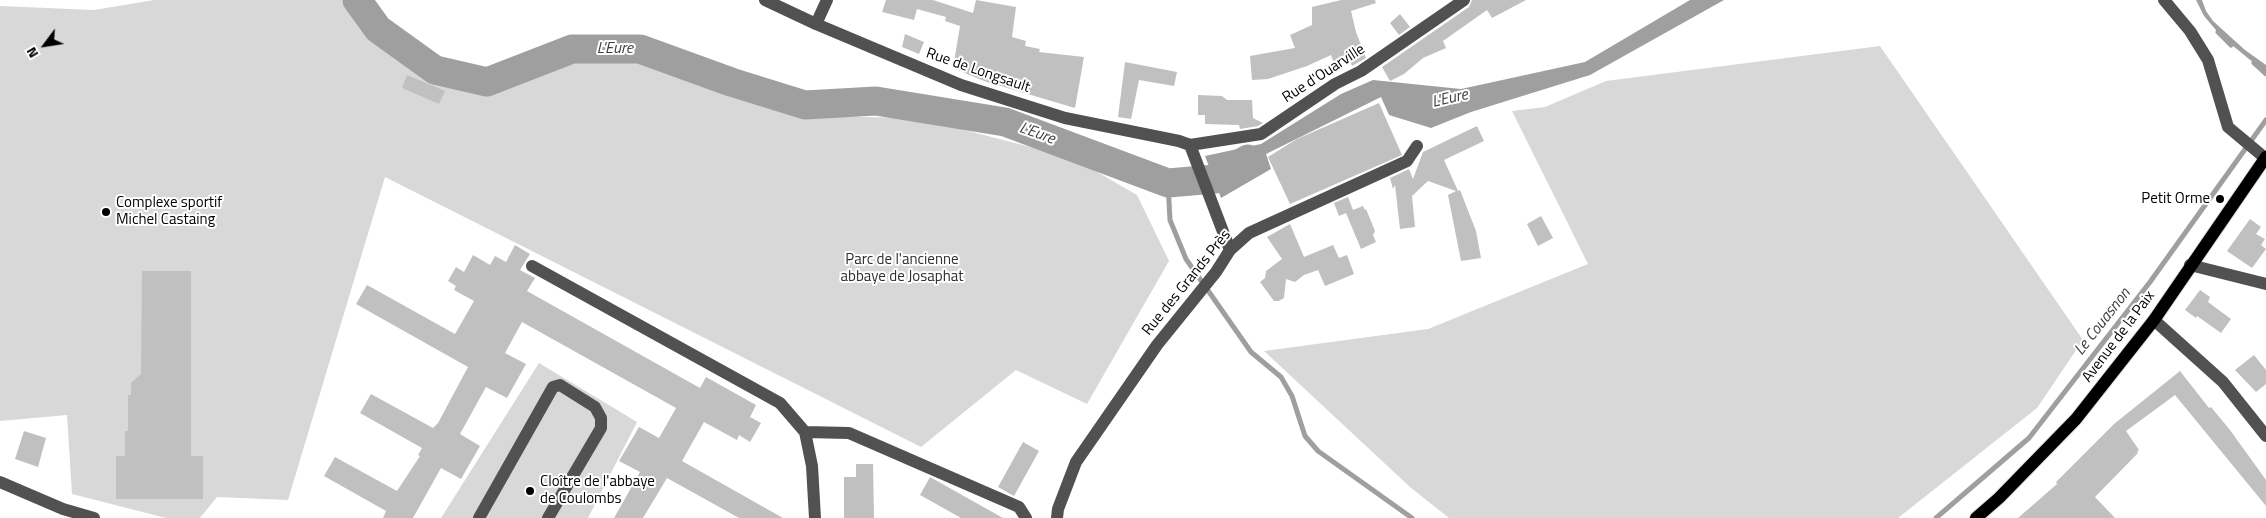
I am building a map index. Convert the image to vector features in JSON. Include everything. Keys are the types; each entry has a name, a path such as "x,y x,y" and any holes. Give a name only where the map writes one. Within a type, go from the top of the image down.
{"main road":[{"name":"Avenue de la Paix","path":"1976,518 1999,498 2076,419 2154,320 2263,155"}],"street":[{"name":"Rue de Longsault","path":"764,0 961,86 1065,118 1179,141 1193,150"},
{"path":"816,24 828,0"},
{"name":"Rue d'Ouarville","path":"1193,150 1261,134 1335,84 1361,70 1464,0"},
{"path":"2164,0 2190,31 2208,60 2228,127 2263,155"},
{"name":"Rue des Grands Près","path":"1057,518 1058,509 1076,462 1157,345 1216,272 1230,250 1249,233 1407,161 1417,146"},
{"path":"1193,150 1220,218 1230,250"},
{"path":"532,266 780,403 805,432 812,466 815,518"},
{"path":"2190,266 2266,284"},
{"path":"2154,320 2223,382 2266,436"},
{"path":"479,518 553,387 560,385 595,407 601,418 601,428 548,518"},
{"path":"805,432 849,433 1018,507 1026,518"},
{"path":"0,482 63,509 94,518"}],"green space":[{"name":"Parc de l'ancienne abbaye de Josaphat","path":"154,0 346,0 372,35 433,76 485,92 570,63 643,61 811,116 918,118 1073,158 1137,195 1169,261 1087,404 1016,370 921,447 385,177 288,500 217,497 200,518 166,518 72,494 67,415 0,421 0,6 94,10"},
{"path":"1880,46 2083,340 2037,408 1898,518 1449,518 1410,487 1264,351 1428,329 1588,264 1512,111 1545,107 1606,81"},
{"path":"539,363 637,422 588,518 441,518"}],"water":[{"path":"1690,0 1724,0 1590,75 1471,112 1431,128 1389,115 1381,97 1266,154 1271,169 1221,198 1205,156 1261,144 1341,94 1373,80 1461,89 1585,62"},
{"path":"2196,0 2202,0 2206,11 2213,21 2245,50 2266,65 2266,73 2221,36 2204,16"}],"building":[{"path":"886,0 933,0 973,13 976,0 1016,7 1012,37 1026,41 1025,46 1040,49 1039,52 1084,57 1075,108 984,81 953,68 960,26 945,21 946,17 917,9 914,20 882,12"},
{"path":"1341,0 1375,0 1376,3 1351,11 1356,32 1366,58 1352,66 1349,57 1334,63 1331,55 1307,66 1268,79 1252,80 1250,56 1295,48 1290,35 1312,25 1312,7"},
{"path":"1472,0 1526,0 1492,18 1487,10 1443,41 1446,48 1423,58 1404,74 1390,81 1382,67 1469,7"},
{"path":"1400,14 1410,27 1399,35 1390,23"},
{"path":"905,34 924,42 919,54 902,47"},
{"path":"1125,62 1177,72 1174,86 1139,80 1131,119 1118,117"},
{"path":"407,75 445,91 439,104 402,88"},
{"path":"1198,95 1222,96 1227,100 1252,100 1253,118 1263,123 1258,126 1240,129 1239,125 1205,124 1205,115 1198,115"},
{"path":"1379,103 1402,155 1290,204 1268,157 1297,139"},
{"path":"1477,126 1484,141 1444,160 1458,191 1460,190 1476,231 1481,258 1461,261 1448,195 1456,191 1428,181 1412,196 1415,227 1400,229 1395,185 1393,189 1390,178 1409,169 1413,179 1423,152"},
{"path":"1348,197 1353,210 1363,206 1366,209 1375,231 1373,235 1376,242 1361,249 1346,213 1339,216 1334,203"},
{"path":"1541,216 1553,238 1538,246 1527,224"},
{"path":"2250,219 2261,227 2256,234 2265,239 2261,245 2266,249 2252,268 2227,251"},
{"path":"1290,224 1304,257 1333,245 1339,258 1347,255 1354,274 1325,286 1318,270 1304,275 1295,282 1286,279 1284,298 1274,301 1260,282 1265,278 1266,271 1282,259 1267,237"},
{"path":"515,245 530,254 520,270 535,278 527,291 700,388 706,377 756,405 750,417 761,423 750,442 739,435 737,440 704,422 682,461 783,518 739,518 667,478 643,518 614,518 640,472 619,461 639,427 659,438 676,408 522,322 505,353 526,364 507,398 486,387 460,434 480,446 461,479 441,468 413,518 383,518 386,511 324,476 335,457 397,491 420,456 418,455 422,448 360,413 371,394 433,428 438,423 468,367 356,304 367,285 455,334 474,301 454,290 456,286 448,281 456,267 464,272 473,255 490,265 495,256 506,262"},
{"path":"142,271 191,271 191,456 203,456 203,499 116,499 116,456 125,456 125,431 128,431 128,395 131,395 131,383 141,374"},
{"path":"2200,290 2210,297 2208,302 2231,319 2221,333 2185,310"},
{"path":"2254,355 2266,370 2266,384 2256,392 2235,370"},
{"path":"2180,371 2209,408 2211,407 2230,430 2266,480 2266,506 2175,395 2126,431 2139,450 2138,453 2095,497 2115,518 2018,518 2057,484 2056,482 2114,424"},
{"path":"24,431 46,438 38,467 15,459"},
{"path":"1023,442 1039,451 1014,496 998,487"},
{"path":"856,464 873,464 874,518 844,518 844,477 856,477"},
{"path":"930,477 1003,518 961,518 920,495"}],"waterway":[{"name":"L'Eure","path":"357,0 378,29 435,70 487,82 572,49 640,49 731,82 805,105 876,101 1005,122 1168,183 1215,179 1248,159"},
{"name":"Le Couasnon","path":"2218,32 2231,45"},
{"name":"Le Couasnon","path":"2254,63 2266,74"},
{"name":"Le Couasnon","path":"1936,518 2029,438 2150,282 2266,120"},
{"path":"1168,183 1170,220 1186,259 1251,352 1281,377 1292,396 1305,436 1318,451 1412,518"}],"place":[{"name":"Petit Orme","path":"2220,199"},
{"name":"Complexe sportif Michel Castaing","path":"106,212"},
{"name":"Cloître de l'abbaye de Coulombs","path":"530,491"}]}
